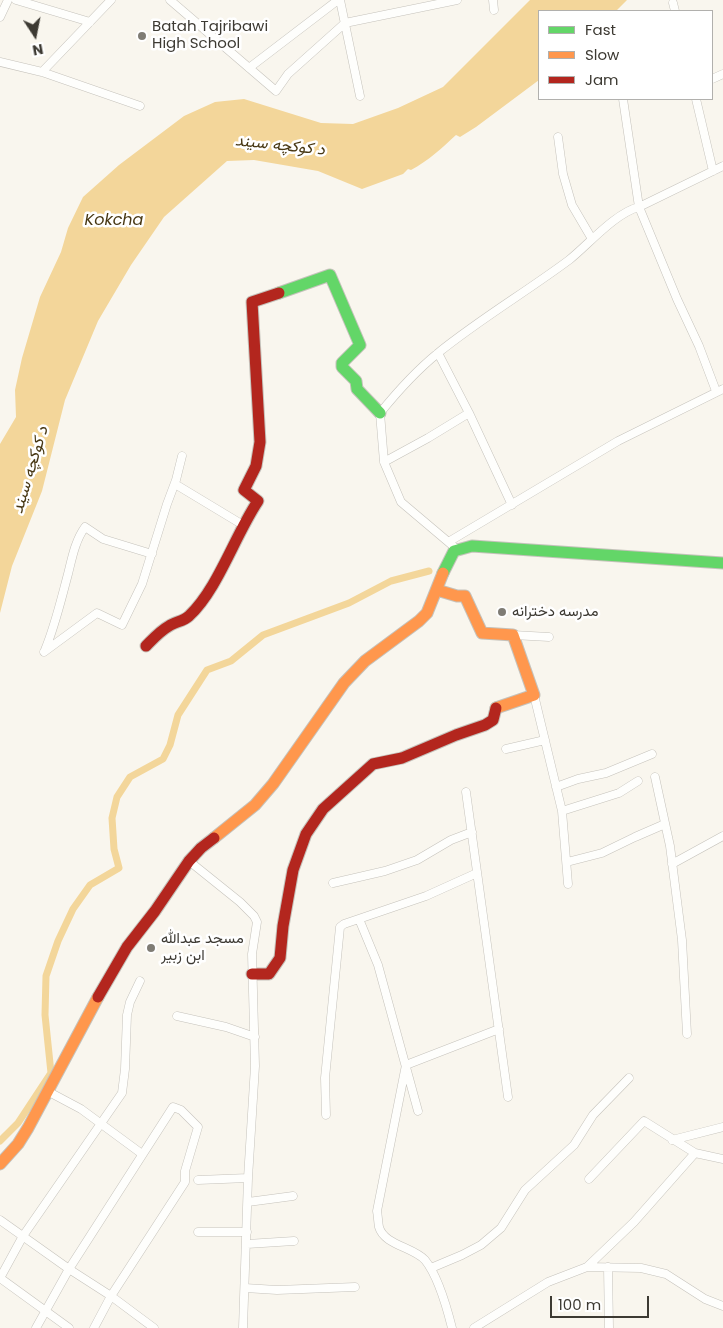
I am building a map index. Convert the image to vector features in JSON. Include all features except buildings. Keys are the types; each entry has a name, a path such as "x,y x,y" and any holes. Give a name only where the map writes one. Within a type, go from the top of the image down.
{"street":[{"path":"0,16 8,0"},
{"path":"16,0 90,22"},
{"path":"42,72 112,0"},
{"path":"170,0 276,91 288,74 345,24 457,0"},
{"path":"249,68 339,0 360,96"},
{"path":"493,0 494,10"},
{"path":"0,62 42,72 140,106"},
{"path":"450,541 618,441 720,390 677,300 639,207 622,100"},
{"path":"696,100 713,171"},
{"path":"558,137 563,174 572,205 592,239"},
{"path":"380,413 396,393 438,353 570,259 592,239 630,210 723,166"},
{"path":"146,646 169,626 189,617 217,576 232,544 258,501 244,490 256,466 260,442 252,302 330,275 360,345 342,363 342,367 356,381 357,389 380,413 384,462 401,502 436,532 450,541 459,551"},
{"path":"438,353 469,413 512,505"},
{"path":"384,462 469,413"},
{"path":"152,554 103,539 85,527 79,536 52,633 44,652 97,612 122,625 142,584 152,554 167,504 175,484 182,456"},
{"path":"175,484 243,525"},
{"path":"0,1164 18,1144 49,1092 122,954 189,862 201,848 255,805 273,784 344,684 364,661 419,621 427,613 448,561 454,551 472,546 485,546 723,563"},
{"path":"437,590 457,596 465,596 482,633 549,637"},
{"path":"513,635 534,695 562,811 568,884"},
{"path":"252,974 269,974 280,958 293,870 306,834 323,809 373,764 402,758 486,724 493,720 499,704 521,700 534,695"},
{"path":"506,749 545,740"},
{"path":"556,787 578,779 606,773 652,754"},
{"path":"655,777 672,864 682,940 688,1034"},
{"path":"562,811 619,793 638,781"},
{"path":"466,792 508,1097"},
{"path":"567,862 602,853 635,836 665,824"},
{"path":"333,884 385,871 417,860 451,840 472,832"},
{"path":"672,864 723,836"},
{"path":"189,862 240,902 254,916 257,922 252,954 255,1066 248,1178 243,1328"},
{"path":"326,1115 325,1078 340,927 426,896 477,874"},
{"path":"359,919 378,965 418,1111"},
{"path":"69,1328 0,1278 23,1236 122,1093 127,1015 130,1002 140,981"},
{"path":"177,1016 226,1027 255,1037"},
{"path":"406,1065 499,1029"},
{"path":"406,1065 378,1212 379,1229 388,1239 423,1258 431,1268 449,1314 452,1328"},
{"path":"431,1268 481,1245 501,1228 525,1190 574,1144 594,1115 629,1078"},
{"path":"49,1092 81,1109 142,1154"},
{"path":"36,1328 69,1269 174,1107 181,1110 198,1127 185,1171 185,1182 111,1296 94,1328"},
{"path":"589,1179 644,1121 695,1153 723,1159"},
{"path":"672,1140 723,1127"},
{"path":"587,1267 634,1222 695,1153"},
{"path":"198,1180 248,1178"},
{"path":"248,1202 293,1196"},
{"path":"0,1220 111,1296 154,1328"},
{"path":"198,1232 247,1232"},
{"path":"247,1244 294,1241"},
{"path":"474,1328 548,1282 587,1267 641,1268 666,1274 705,1298 723,1306"},
{"path":"608,1267 608,1328"},
{"path":"245,1288 277,1290 355,1287"}],"water":[{"name":"Kokcha","path":"530,0 627,0 617,10 538,10 538,81 476,127 460,137 456,135 429,158 411,170 408,169 403,174 362,189 318,171 254,160 227,161 164,217 131,265 98,321 65,400 42,491 12,566 0,613 0,444 16,417 15,390 22,358 40,297 61,252 68,228 83,197 119,165 184,116 215,102 244,99 321,123 353,124 398,108 443,87"}],"waterway":[{"path":"0,1141 18,1123 51,1073 45,1015 46,976 58,941 73,909 90,885 119,868 114,849 112,818 117,797 130,777 163,759 170,745 178,715 207,670 231,661 263,635 349,603 391,581 429,571"}],"traffic: fast":[{"path":"279,293 330,275 360,345 342,363 342,367 356,381 357,389 380,413"},
{"path":"443,573 454,551 472,546 723,563"}],"traffic: slow":[{"path":"214,838 255,805 273,784 344,683 365,661 427,613 443,573"},
{"path":"437,590 457,596 465,596 482,633 513,635 534,695 496,708"},
{"path":"0,1164 18,1144 28,1128 98,997"}],"traffic: jam":[{"path":"146,646 166,628 187,618 199,605 218,577 258,501 244,490 256,466 260,442 252,302 279,293"},
{"path":"252,974 269,974 280,958 283,926 293,870 306,834 323,809 373,764 402,758 485,725 493,720 496,708"},
{"path":"98,997 127,947 155,911 189,861 214,838"}],"place":[{"name":"Batah Tajribawi High School","path":"142,36"},
{"name":"مدرسه دخترانه","path":"502,612"},
{"name":"مسجد عبدالله ابن زبیر","path":"151,948"}],"water label":[{"name":"د کوکچه سیند","path":"280,146"},
{"name":"د کوکچه سیند","path":"31,470"}]}
